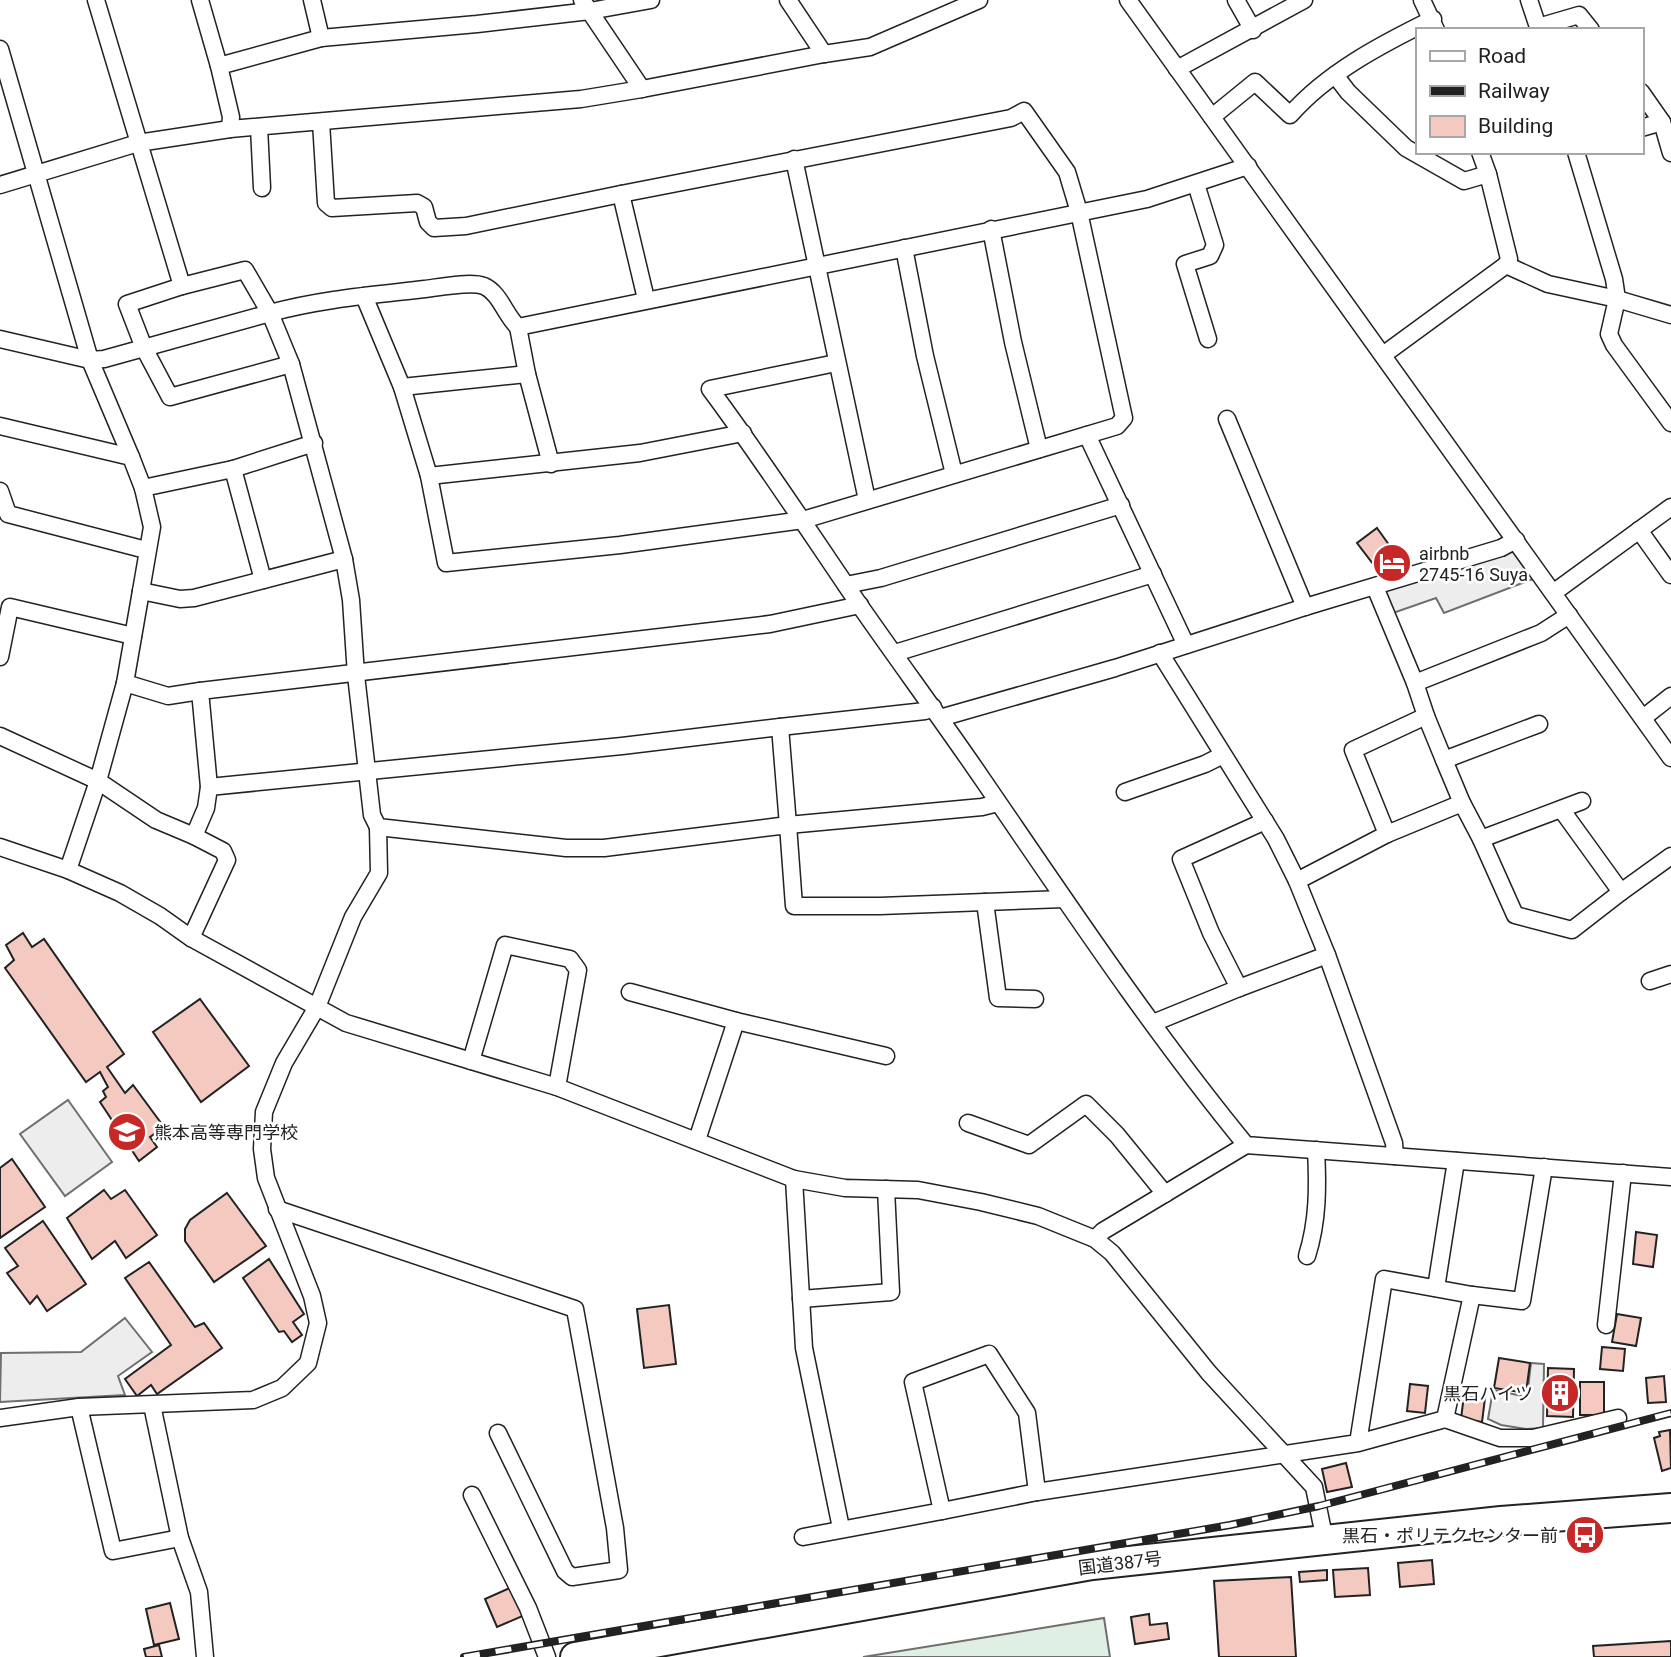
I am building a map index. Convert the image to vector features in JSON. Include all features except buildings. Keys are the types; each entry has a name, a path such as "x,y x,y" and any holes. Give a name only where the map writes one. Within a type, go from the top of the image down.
{"highway":[{"name":"国道387号","path":"575,1657 1092,1565 1501,1521 1671,1508"}],"street":[{"path":"96,0 182,286"},
{"path":"200,0 232,117 230,129"},
{"path":"312,0 321,38"},
{"path":"219,66 321,38 477,24 586,6 651,0"},
{"path":"788,0 824,54"},
{"path":"0,185 138,143 230,129 581,99 870,47 979,0"},
{"path":"1128,0 1671,758"},
{"path":"1236,0 1253,30"},
{"path":"1177,69 1304,0"},
{"path":"1422,0 1434,24"},
{"path":"1530,0 1538,28"},
{"path":"586,6 642,89"},
{"path":"1541,28 1579,15 1589,28"},
{"path":"1212,117 1255,82 1290,115 1300,103 1335,75 1364,56 1416,32"},
{"path":"0,49 90,360 144,488 152,527 125,683 99,781 68,870"},
{"path":"1335,75 1348,92 1406,148 1416,154"},
{"path":"1643,95 1662,122 1671,153"},
{"path":"321,122 326,203 332,208 417,203 424,207 428,222 433,228 476,224 1011,118 1024,111 1067,172 1079,212 1124,418 1117,426 803,520 621,545 446,563 429,477 402,387 364,296"},
{"path":"1643,127 1662,122"},
{"path":"259,127 262,188"},
{"path":"1417,154 1464,181 1488,174"},
{"path":"1383,355 1506,265 1509,259 1481,154"},
{"path":"1578,154 1614,279 1617,299 1609,334 1614,345 1671,423"},
{"path":"794,159 867,500"},
{"path":"518,327 1147,199 1248,166"},
{"path":"1196,184 1215,245 1210,256 1185,264 1208,339"},
{"path":"621,194 646,299"},
{"path":"991,229 1013,342 1039,449"},
{"path":"904,248 925,356 954,474"},
{"path":"1506,265 1548,284 1617,299 1671,315"},
{"path":"0,1418 79,1407 253,1399 282,1388 308,1363 318,1323 312,1296 266,1178 263,1159 264,1112 284,1063 317,1007 353,917 379,873 378,827 372,815 356,675 352,600 344,559 291,364 270,313 245,270 127,304 144,348 170,397 291,364"},
{"path":"0,339 90,360 104,359 310,302 454,285 482,285 495,293 508,318 518,327 527,374 551,464"},
{"path":"836,363 710,390 743,433 1064,899 1190,1075 1246,1145"},
{"path":"402,387 527,374"},
{"path":"1227,419 1305,607"},
{"path":"0,426 131,457"},
{"path":"429,477 640,453 743,433"},
{"path":"1087,435 1186,645"},
{"path":"144,488 233,469 314,443"},
{"path":"233,469 263,580"},
{"path":"0,491 8,514 146,550"},
{"path":"846,585 881,578 1121,505"},
{"path":"1553,593 1671,507"},
{"path":"1639,530 1671,575"},
{"path":"209,787 925,711 937,712 1160,653 1501,548 1516,540"},
{"path":"141,591 180,600 194,598 344,559"},
{"path":"895,653 1153,574"},
{"path":"1375,587 1462,803 1515,915 1572,930 1671,856"},
{"path":"125,683 168,696 770,624 860,605"},
{"path":"0,657 10,607 133,636"},
{"path":"1415,683 1541,633 1569,615"},
{"path":"1160,653 1265,821 1297,881 1327,955 1394,1143 1395,1156"},
{"path":"194,836 206,808 209,787 200,691"},
{"path":"1643,718 1671,696"},
{"path":"1387,834 1353,750 1426,716"},
{"path":"1444,760 1539,724"},
{"path":"780,727 794,906 1064,899"},
{"path":"0,736 99,781 156,820 223,851 226,860 191,938"},
{"path":"1125,792 1223,755"},
{"path":"1481,839 1581,801"},
{"path":"378,827 566,848 604,848 999,803"},
{"path":"1297,881 1387,834 1462,803"},
{"path":"1561,809 1621,892"},
{"path":"1239,988 1211,933 1181,859 1265,821"},
{"path":"0,847 68,870 140,905 191,938 346,1023 556,1087 794,1180 845,1188 918,1190 981,1202 1038,1216 1096,1239 1112,1253 1209,1373 1314,1487 1325,1541"},
{"path":"985,902 998,998 1035,999"},
{"path":"471,1061 505,945 570,959 578,970 556,1087"},
{"path":"1153,1023 1327,955"},
{"path":"1650,981 1671,974"},
{"path":"630,992 736,1021 886,1056"},
{"path":"697,1140 736,1021"},
{"path":"968,1123 1029,1145 1086,1104 1117,1135 1165,1194"},
{"path":"1096,1239 1103,1231 1246,1145 1671,1177"},
{"path":"1307,1256 1314,1234 1318,1183 1316,1150"},
{"path":"1436,1288 1456,1161"},
{"path":"1359,1443 1384,1279 1522,1301 1544,1167"},
{"path":"1606,1325 1623,1173"},
{"path":"794,1180 804,1348 841,1528"},
{"path":"800,1299 891,1292 886,1189"},
{"path":"277,1209 575,1309 615,1528 619,1570 572,1577 565,1571 498,1433"},
{"path":"1445,1419 1472,1295"},
{"path":"942,1511 913,1382 989,1354 1027,1413 1037,1492"},
{"path":"152,1405 180,1538 199,1592 205,1657"},
{"path":"79,1407 113,1551 180,1538"},
{"path":"803,1536 1037,1492 1359,1443 1445,1419 1500,1437 1533,1438 1618,1418"},
{"path":"472,1494 528,1608 547,1657"}],"green space":[{"path":"1104,1618 1110,1657 863,1657"}],"shaded area":[{"path":"1510,547 1533,579 1444,613 1436,598 1393,613 1383,589"},
{"path":"68,1100 112,1162 65,1196 20,1134"},
{"path":"125,1318 152,1352 118,1376 125,1395 0,1402 1,1353 81,1352"},
{"path":"1531,1363 1544,1364 1543,1428 1526,1429 1501,1425 1488,1419 1493,1390 1527,1397"}],"railway":[{"path":"464,1657 1230,1525 1319,1506 1671,1413"}],"place":[{"name":"airbnb 2745-16 Suya","path":"1392,563"},
{"name":"熊本高等専門学校","path":"127,1132"},
{"name":"黒石ハイツ","path":"1560,1393"},
{"name":"黒石・ポリテクセンター前","path":"1585,1535"}]}
